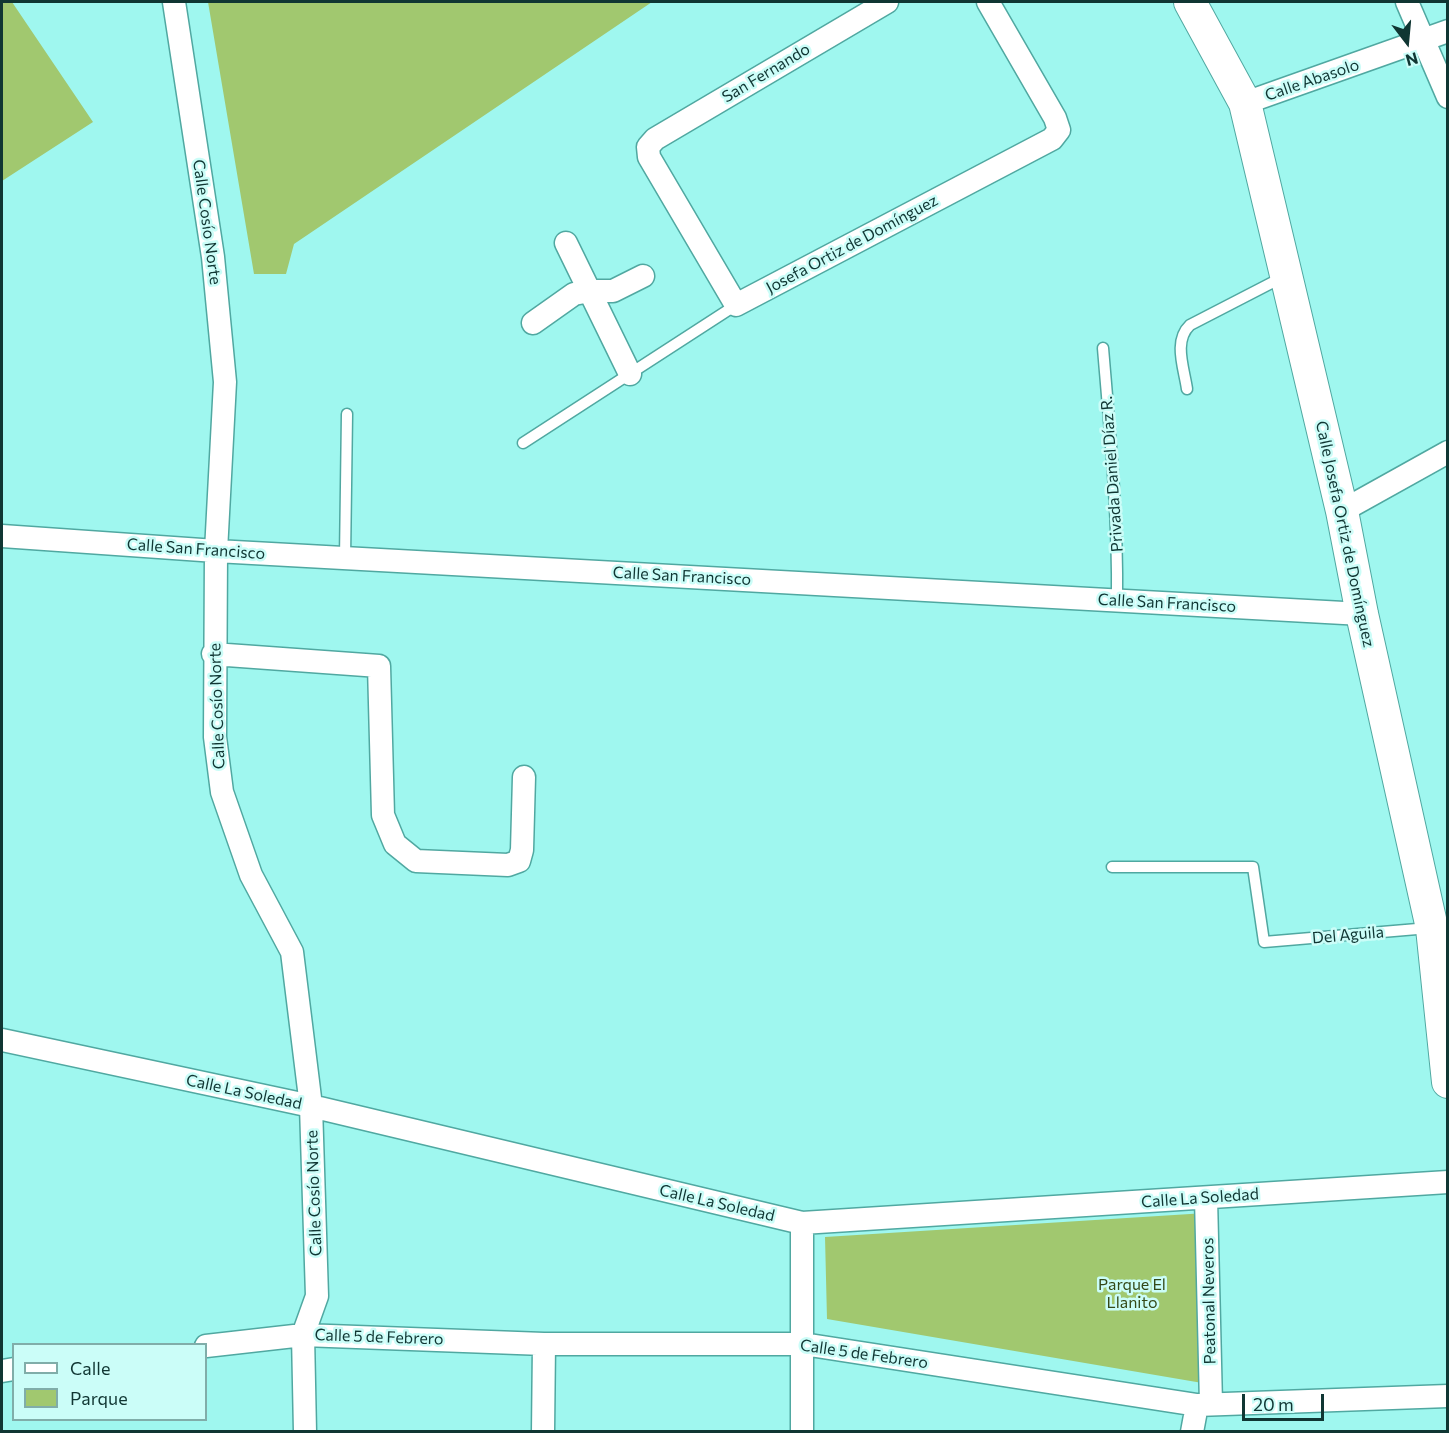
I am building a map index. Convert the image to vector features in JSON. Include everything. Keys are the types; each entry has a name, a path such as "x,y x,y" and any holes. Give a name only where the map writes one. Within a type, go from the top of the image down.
{"main road":[{"name":"Calle Josefa Ortiz de Domínguez","path":"1190,2 1245,103 1342,511 1362,614 1440,925 1448,1082"}],"street":[{"name":"Calle Cosío Norte","path":"174,2 213,257 225,382 216,552 213,654 214,737 222,792 251,875 292,952 311,1106 317,1296 303,1335 305,1431"},
{"name":"San Fernando","path":"736,305 649,157 648,147 655,139 887,2"},
{"name":"Josefa Ortiz de Domínguez","path":"736,305 1052,139 1059,130 1055,118 988,2"},
{"path":"1407,2 1448,97"},
{"name":"Calle Abasolo","path":"1245,103 1448,31"},
{"path":"566,243 630,374"},
{"path":"533,323 574,294 589,291 614,291 643,276"},
{"path":"1342,511 1448,453"},
{"name":"Calle San Francisco","path":"2,536 216,552 1362,614"},
{"path":"213,654 379,666 383,815 395,844 416,861 508,865 519,861 522,850 524,777"},
{"name":"Calle La Soledad","path":"2,1040 311,1106 802,1223 1448,1182"},
{"name":"Peatonal Neveros","path":"1192,1431 1204,1405 1206,1198"},
{"path":"802,1223 802,1431"},
{"name":"Calle 5 de Febrero","path":"207,1346 303,1335 544,1344 803,1344 1204,1405 1448,1396"},
{"path":"543,1431 544,1344"}],"lane":[{"path":"1187,389 1180,347 1182,332 1190,325 1286,275"},
{"name":"Josefa Ortiz de Domínguez","path":"523,443 736,305"},
{"name":"Privada Daniel Díaz R.","path":"1103,348 1114,474 1117,600"},
{"path":"345,558 347,414"},
{"name":"Del Aguila","path":"1112,867 1253,867 1264,942 1440,925"}],"green space":[{"path":"2,2 12,2 93,122 2,181"},
{"path":"208,2 652,2 294,244 286,274 254,274"},
{"name":"Parque El Llanito","path":"1206,1213 1214,1385 827,1319 825,1237"}]}
